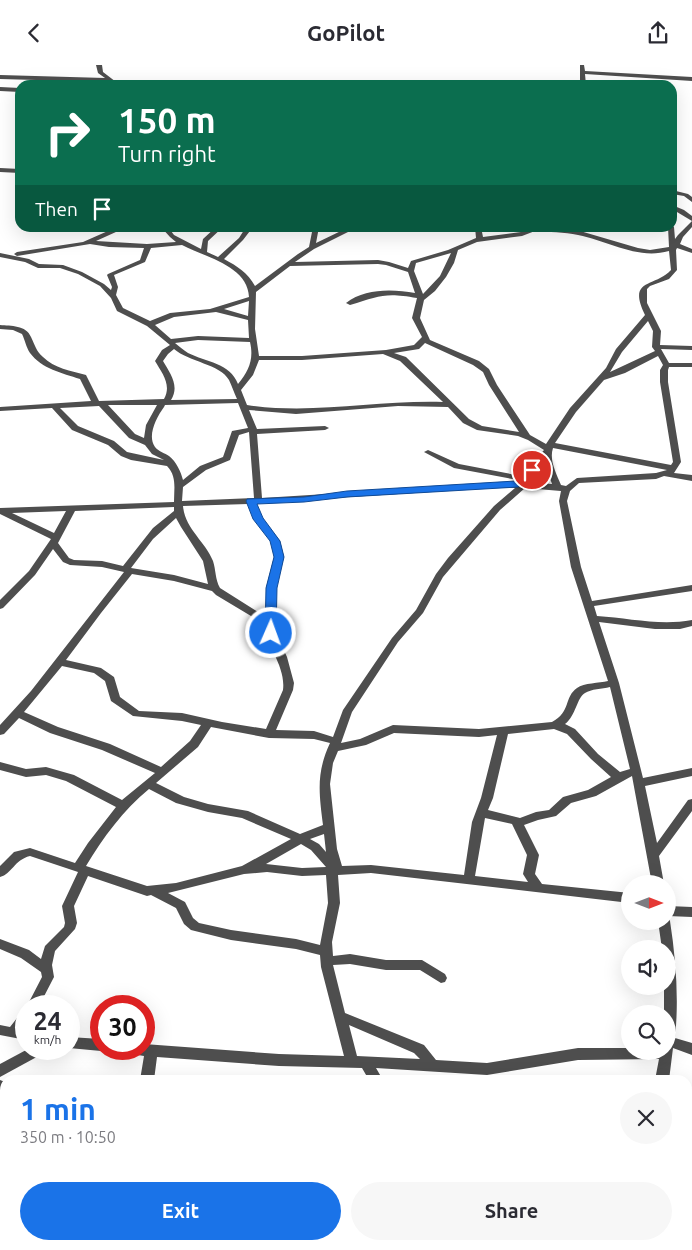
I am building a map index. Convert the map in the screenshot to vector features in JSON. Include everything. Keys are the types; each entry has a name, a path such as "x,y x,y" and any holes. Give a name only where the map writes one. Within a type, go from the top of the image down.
{"street":[{"path":"100,65 101,73 110,80"},
{"path":"582,65 583,80"},
{"path":"582,72 692,79"},
{"path":"662,77 692,73"},
{"path":"1,77 110,80"},
{"path":"1,77 15,83"},
{"path":"0,89 15,90"},
{"path":"0,170 15,171"},
{"path":"677,193 692,190"},
{"path":"677,193 689,196 692,200"},
{"path":"677,209 692,219"},
{"path":"674,246 692,223"},
{"path":"2,255 38,252 89,242 112,232"},
{"path":"170,232 182,243 220,259 246,278 252,286 252,340 256,358 254,367 238,389"},
{"path":"204,253 205,240 214,232"},
{"path":"220,259 246,232"},
{"path":"312,248 315,232"},
{"path":"150,324 173,315 216,309 252,295 300,255 344,232"},
{"path":"475,240 480,235 479,232"},
{"path":"527,437 486,371 476,363 453,351 433,345 425,338 416,318 421,297 411,271 413,262 418,259 455,249 475,240 528,232"},
{"path":"568,232 579,233 639,250 660,251 674,246 692,251"},
{"path":"667,365 658,349 657,331 644,303 644,289 648,285 672,274 674,270 672,232"},
{"path":"89,242 109,245 148,246 182,243"},
{"path":"113,295 115,287 110,275 142,261 148,246"},
{"path":"350,303 392,290 421,297 427,295 449,267 455,249"},
{"path":"2,255 27,260 38,266 69,268 102,285 113,295 120,309 150,324 171,343 200,362 224,370 232,378 238,389 253,431 258,484 254,501 258,519 275,541 279,557 271,588 270,623 271,633 282,657 289,683 288,691 278,710 270,733"},
{"path":"290,263 378,262 388,263 411,271"},
{"path":"216,309 251,319"},
{"path":"352,1062 332,991 326,956 326,942 334,903 335,870 324,784 334,745 347,712 395,640 420,611 439,576 497,508 522,482 549,448 573,410 609,369 619,351 649,315"},
{"path":"0,327 23,330 27,334 38,357 55,368 83,377 98,403 132,436 150,444"},
{"path":"213,588 207,559 180,519 178,477 166,457 154,451 150,444 148,432 158,409 172,392 172,384 159,361 171,343 206,338 252,340"},
{"path":"256,358 302,358 384,352 416,347 425,338"},
{"path":"600,378 622,371 658,349 692,347"},
{"path":"384,352 403,359 448,405 466,421 480,428 527,437 539,441 549,448 668,471 682,477 692,478"},
{"path":"667,365 692,365"},
{"path":"656,875 639,783 614,683 576,567 563,501 568,489 577,481 629,479 668,471 677,462 672,444 664,381 664,370 667,365"},
{"path":"0,409 165,401 243,404 260,411 294,412 403,404 448,405"},
{"path":"54,407 75,428 111,443 124,454 171,465"},
{"path":"179,486 190,480 203,467 227,458 235,433 325,429"},
{"path":"549,448 548,464 557,487"},
{"path":"428,452 457,466 522,482 568,489"},
{"path":"682,477 692,486"},
{"path":"3,509 72,507 178,508 522,482"},
{"path":"0,606 21,586 40,561 54,541 72,507"},
{"path":"0,731 59,662 80,631 128,570 155,529 178,508"},
{"path":"3,509 13,518 50,533 64,556 73,563 102,563 213,588 218,593 270,623"},
{"path":"40,561 51,557 64,556"},
{"path":"589,604 692,588"},
{"path":"594,619 662,627 681,626 692,623"},
{"path":"59,662 97,670 110,679 115,699 138,714 182,717 270,733 314,735 334,745 362,742 394,729 480,733 554,725 562,726 569,729 589,751 618,777"},
{"path":"554,725 564,720 581,690 614,683"},
{"path":"17,713 54,730 106,747 162,772"},
{"path":"40,995 48,977 47,956 50,949 69,929 71,923 68,906 92,846 129,799 194,744 208,723"},
{"path":"469,880 481,813 503,731"},
{"path":"0,767 26,773 46,771 70,778 123,807"},
{"path":"481,813 521,822 536,816 552,813 567,799 592,793 618,777 636,771"},
{"path":"639,783 692,772"},
{"path":"148,784 180,799 208,808 249,816 286,831 315,847 335,870"},
{"path":"653,855 692,803"},
{"path":"517,822 533,855 529,874 539,889"},
{"path":"244,870 287,848 300,839 329,827"},
{"path":"0,873 18,855 30,852 146,891 176,888 244,870 267,868 302,872 371,869 621,897"},
{"path":"153,891 181,905 188,921 195,927 326,956 386,965 422,965 440,978"},
{"path":"676,911 692,911"},
{"path":"665,930 670,1005"},
{"path":"0,944 25,954 47,970"},
{"path":"340,1016 419,1049 433,1066"},
{"path":"676,1048 692,1049"},
{"path":"155,1051 278,1060 366,1062 487,1069 578,1054 621,1051"},
{"path":"0,1071 20,1060"},
{"path":"148,1075 150,1060"},
{"path":"663,1075 665,1060"},
{"path":"366,1062 373,1075"}],"route":[{"path":"271,633 271,588 279,557 278,547 268,529 258,519 251,501 518,484 532,470"}]}
